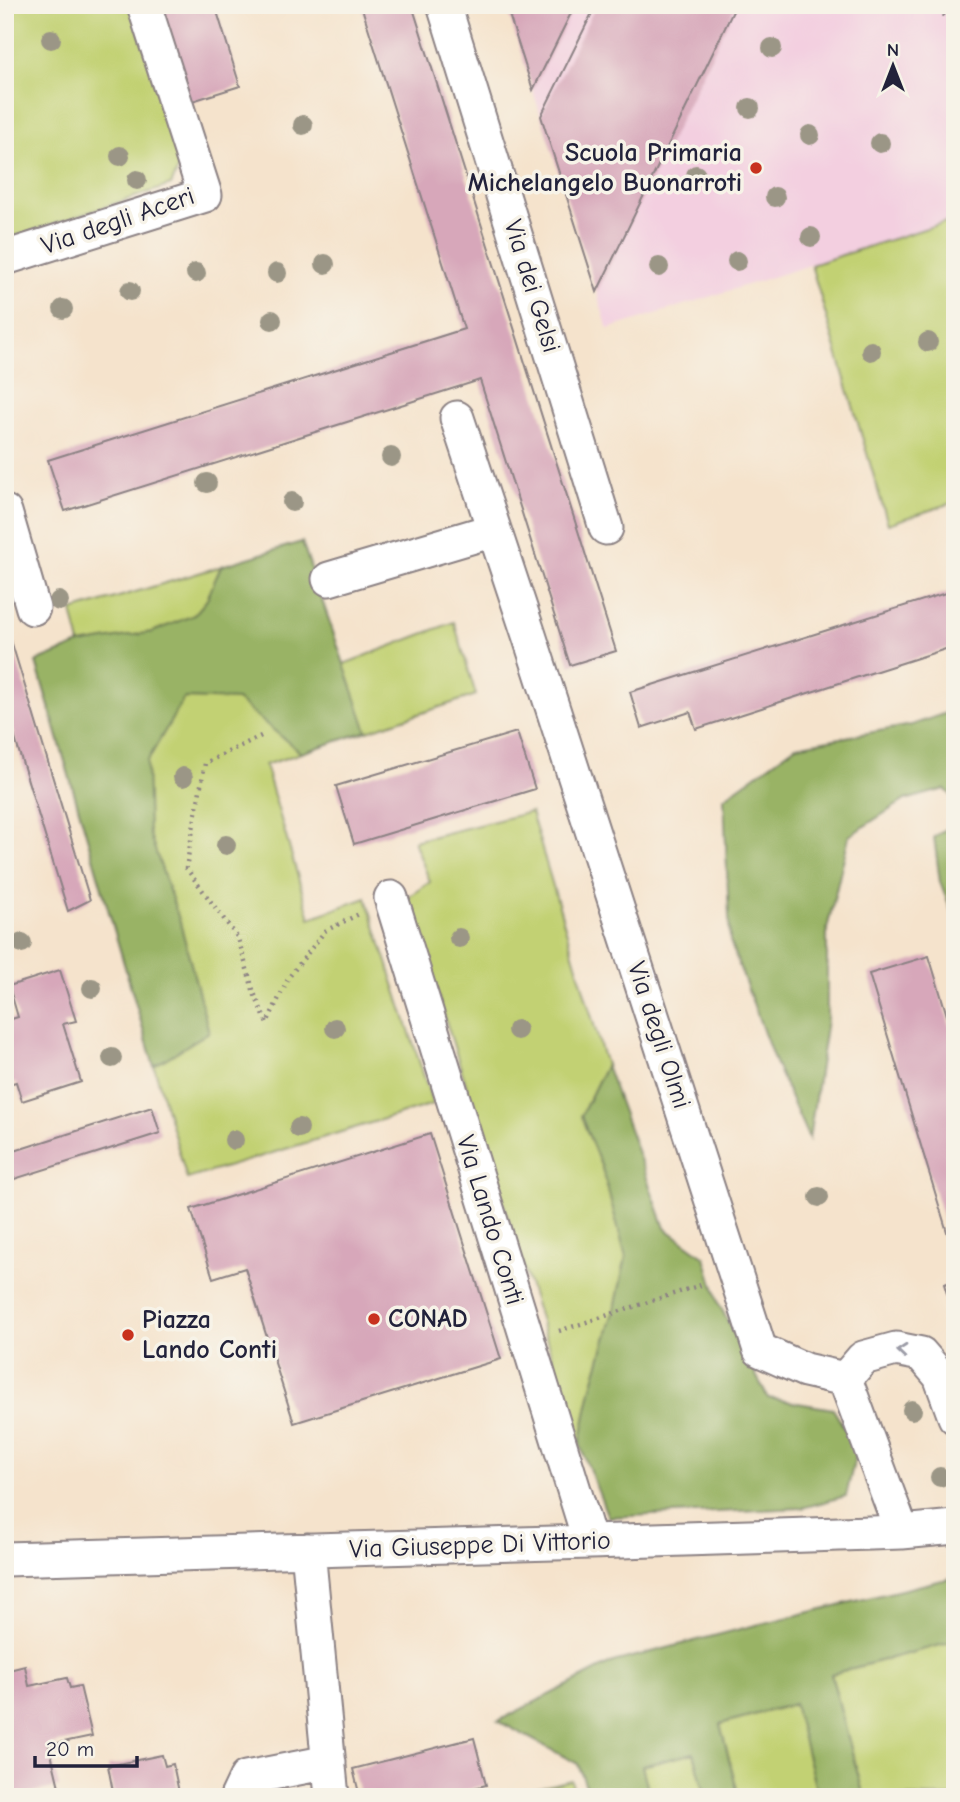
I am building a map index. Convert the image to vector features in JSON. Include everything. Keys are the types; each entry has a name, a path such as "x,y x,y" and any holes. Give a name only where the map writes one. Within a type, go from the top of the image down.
{"street":[{"name":"Via degli Aceri","path":"5,258 205,195 144,5"},
{"name":"Via dei Gelsi","path":"444,5 607,528"},
{"name":"Via degli Olmi","path":"457,418 760,1350 805,1370 845,1379"},
{"path":"5,512 33,608"},
{"path":"329,579 494,530"},
{"name":"Via Lando Conti","path":"391,898 590,1542"},
{"path":"902,1532 845,1379 863,1358 896,1349 921,1354 940,1376 955,1417"},
{"name":"Via Giuseppe Di Vittorio","path":"5,1559 902,1532 955,1527"},
{"path":"307,1550 332,1797"},
{"path":"237,1797 246,1778 329,1762"}],"path":[{"path":"933,5 955,25"},
{"path":"261,736 205,763 186,867 238,938 254,993 267,1023 289,977 325,931 391,898"},
{"path":"528,1341 736,1274"}],"shaded area":[{"name":"Scuola Primaria Michelangelo Buonarroti","path":"506,5 955,5 955,219 608,329"}],"green space":[{"path":"5,5 131,5 180,165 171,185 5,240"},
{"path":"955,219 955,502 888,524 811,265"},
{"path":"302,542 344,664 454,622 476,695 265,765 310,918 366,898 433,1104 187,1179 36,662 80,644 72,611"},
{"path":"302,542 367,731 301,753 237,700 184,698 147,762 149,832 180,922 209,1032 154,1066 36,662 80,644 152,632 194,615 206,601 221,566"},
{"path":"955,710 955,799 945,789 905,800 849,836 827,929 827,1020 809,1139 776,1065 730,941 724,798 796,746 912,725"},
{"path":"531,812 606,1065 581,1116 602,1168 626,1257 615,1309 591,1390 580,1445 407,898 430,882 414,841"},
{"path":"955,823 955,919 940,882 934,837"},
{"path":"606,1065 665,1228 705,1257 719,1304 768,1398 833,1409 857,1449 846,1496 802,1508 608,1517 580,1445 591,1390 615,1309 626,1257 602,1168 581,1116"},
{"path":"955,1577 955,1641 831,1674 864,1797 818,1797 794,1704 720,1724 739,1797 706,1797 694,1753 642,1766 650,1797 590,1797 578,1764 498,1721 613,1662"},
{"path":"955,1641 955,1797 864,1797 831,1674"},
{"path":"795,1704 818,1797 739,1797 720,1724"},
{"path":"694,1753 706,1797 650,1797 642,1766"},
{"path":"571,1780 576,1797 523,1797 522,1792"}],"building":[{"path":"155,5 215,5 240,86 186,103"},
{"path":"361,5 412,5 616,651 570,665 480,380 65,511 48,460 464,329"},
{"path":"506,5 575,5 533,90"},
{"path":"596,5 736,5 597,292 541,116"},
{"path":"955,590 955,646 696,729 690,712 641,728 630,692"},
{"path":"6,624 90,900 68,911 5,706"},
{"path":"517,732 535,789 354,844 336,786"},
{"path":"929,956 955,1042 954,1255 869,974"},
{"path":"60,970 76,1021 63,1024 81,1082 22,1101 16,1082 5,1085 5,1021 18,1017 9,986"},
{"path":"152,1107 160,1133 5,1182 5,1154"},
{"name":"CONAD","path":"430,1134 501,1359 294,1423 245,1268 213,1278 191,1209"},
{"path":"955,1281 955,1315 954,1316 944,1284"},
{"path":"25,1666 29,1686 67,1678 70,1688 80,1686 92,1736 49,1745 59,1787 11,1797 9,1787 5,1788 5,1671"},
{"path":"474,1738 486,1785 440,1797 360,1797 353,1769"},
{"path":"162,1755 165,1766 173,1764 180,1797 114,1797 108,1766"}],"place":[{"name":"Scuola Primaria Michelangelo Buonarroti","path":"756,168"},
{"name":"CONAD","path":"374,1319"},
{"name":"Piazza Lando Conti","path":"128,1335"}]}
